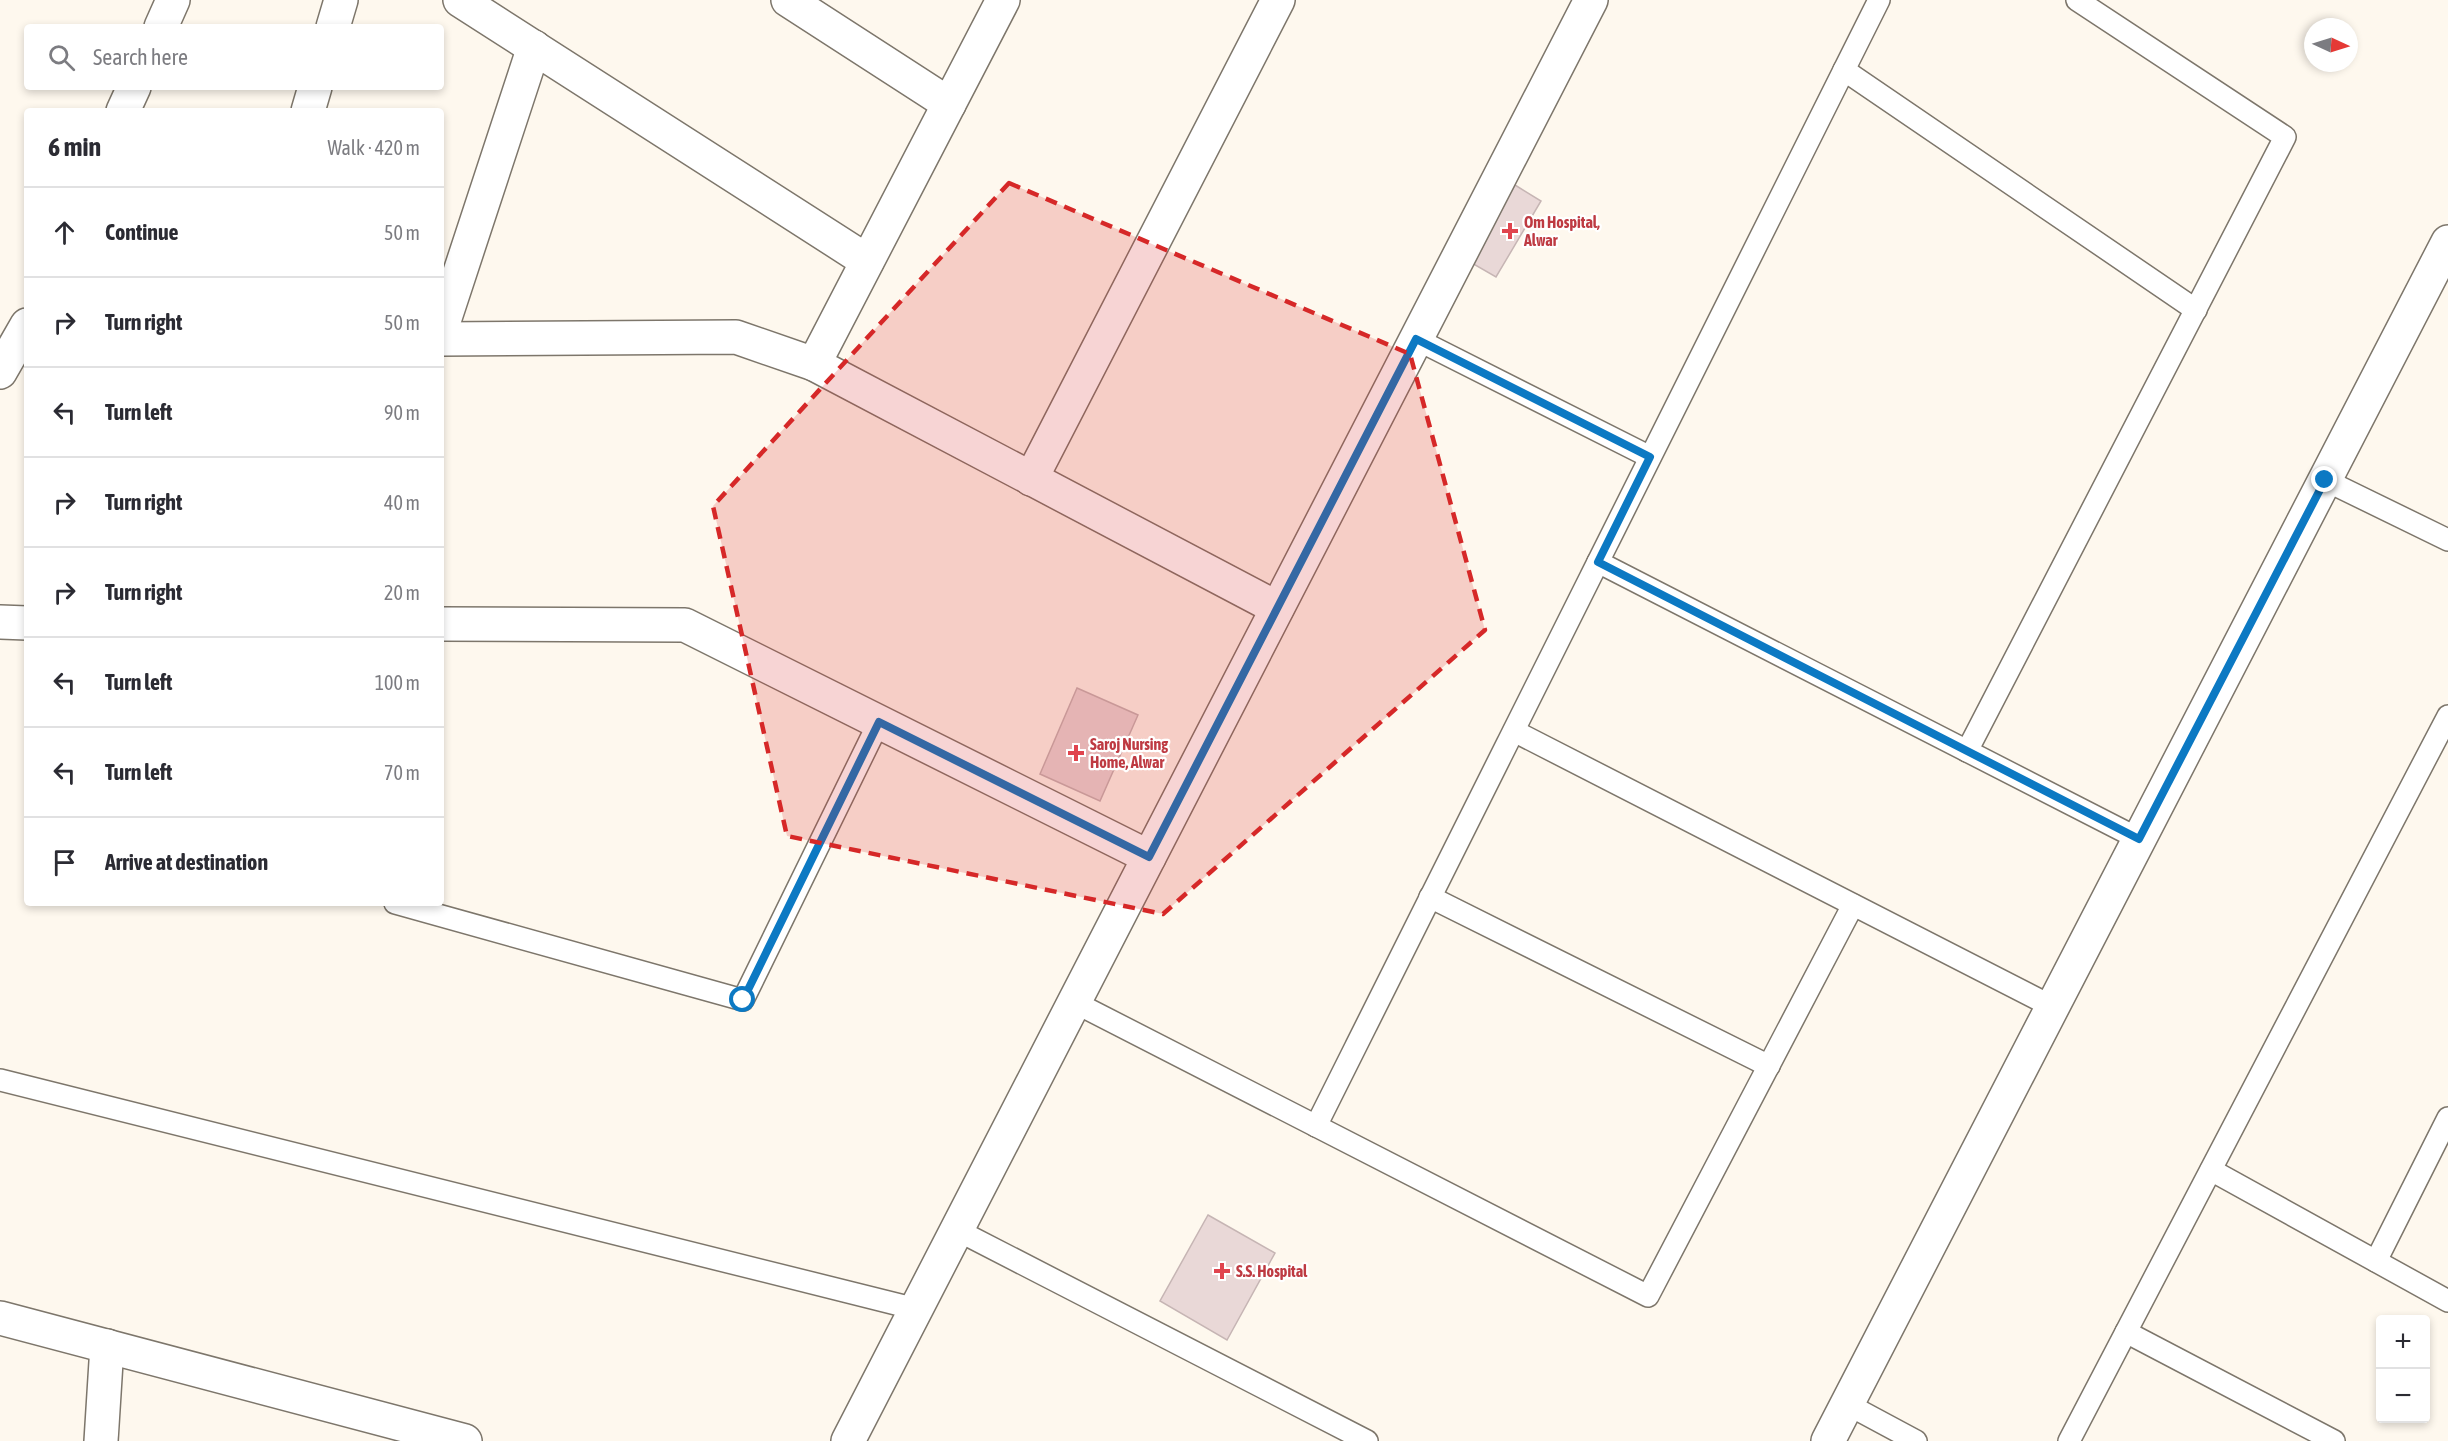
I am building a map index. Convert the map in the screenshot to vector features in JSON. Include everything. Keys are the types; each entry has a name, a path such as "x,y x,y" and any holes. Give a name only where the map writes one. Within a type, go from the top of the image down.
{"street":[{"path":"161,24 173,0"},
{"path":"334,24 341,0"},
{"path":"460,0 867,261"},
{"path":"788,0 949,104"},
{"path":"814,364 1003,0"},
{"path":"1031,479 1278,0"},
{"path":"848,1441 1591,0"},
{"path":"444,321 534,47"},
{"path":"124,108 133,90"},
{"path":"309,108 314,90"},
{"path":"1828,1441 2448,242"},
{"path":"0,372 24,337"},
{"path":"444,339 736,337 814,364 1277,608"},
{"path":"0,622 24,622"},
{"path":"444,624 684,625 1149,857"},
{"path":"0,1318 465,1441"},
{"path":"101,1441 107,1346"}],"lane":[{"path":"1316,1126 1879,0"},
{"path":"1967,750 2285,137 2077,0"},
{"path":"1844,70 2196,310"},
{"path":"1416,339 1650,457"},
{"path":"2325,480 2448,540"},
{"path":"1598,562 2139,839"},
{"path":"2069,1441 2448,716"},
{"path":"406,906 743,1000 879,722"},
{"path":"1514,731 2053,1006"},
{"path":"1430,897 1769,1066"},
{"path":"1074,1002 1648,1296 1853,905"},
{"path":"0,1080 916,1309"},
{"path":"2376,1261 2448,1118"},
{"path":"2211,1170 2448,1300"},
{"path":"957,1230 1367,1441"},
{"path":"2126,1332 2334,1441"},
{"path":"1846,1404 1916,1441"}],"highlighted area":[{"path":"1009,183 1410,354 1485,630 1163,914 787,836 713,506"}],"building":[{"path":"1515,185 1541,201 1496,277 1470,262"},
{"path":"1077,688 1138,715 1100,801 1040,774"},
{"path":"1208,1215 1275,1253 1227,1340 1160,1301"}],"place":[{"name":"Om Hospital, Alwar","path":"1510,231"},
{"name":"Saroj Nursing Home, Alwar","path":"1076,753"},
{"name":"S.S. Hospital","path":"1222,1271"}],"route":[{"path":"743,1000 879,722 1149,857 1416,339 1650,457 1598,562 2139,839 2325,480"}]}
